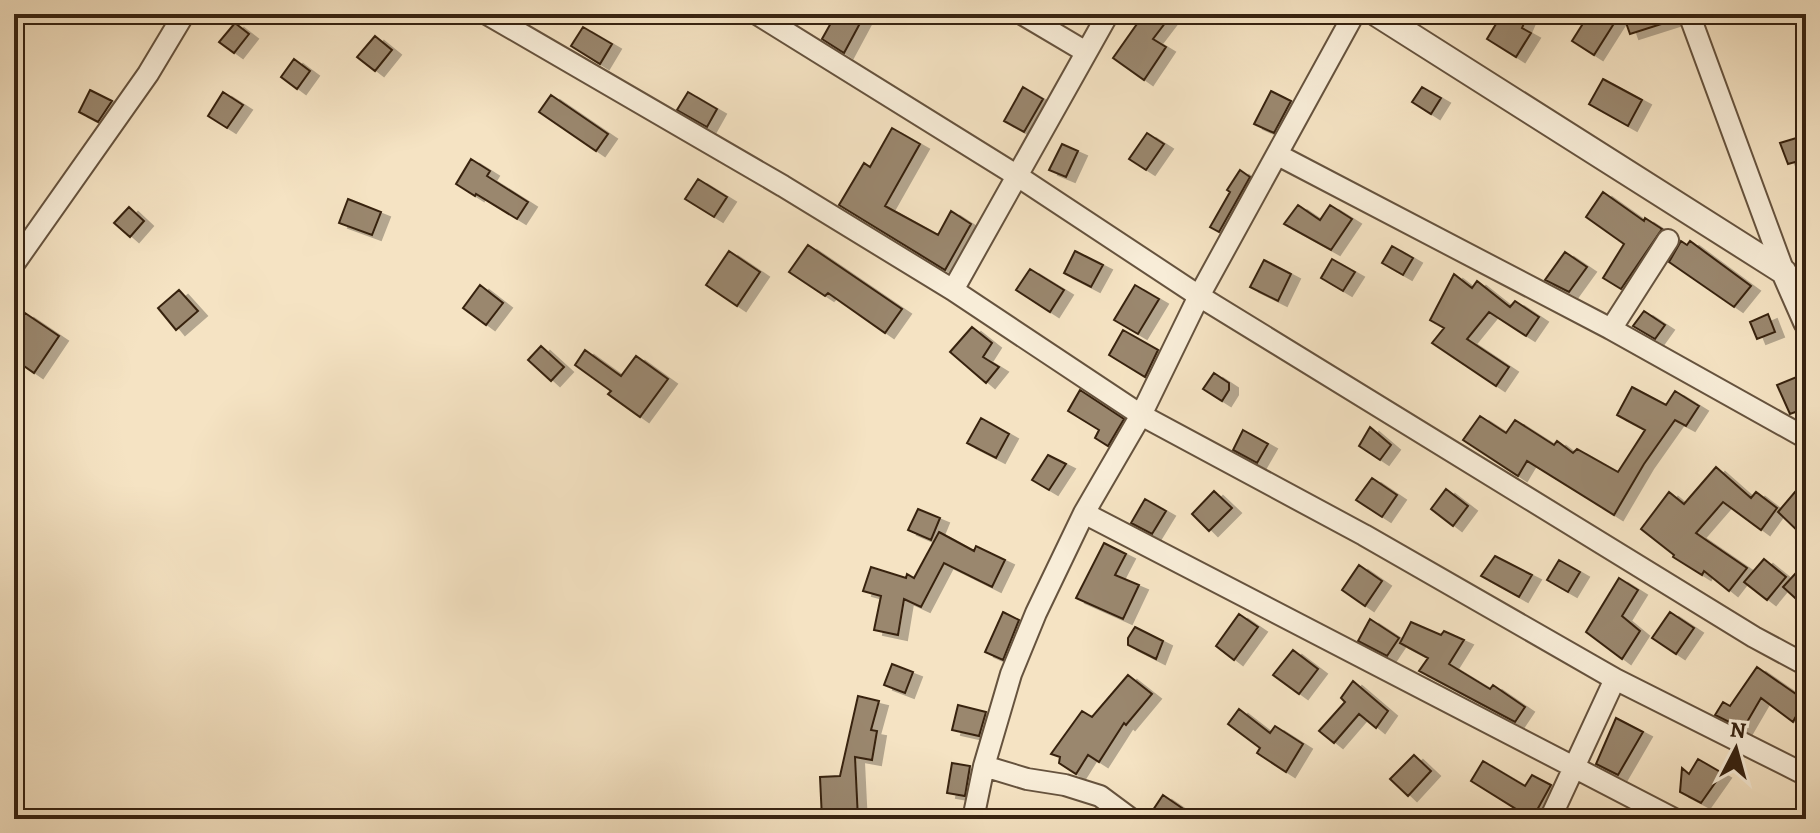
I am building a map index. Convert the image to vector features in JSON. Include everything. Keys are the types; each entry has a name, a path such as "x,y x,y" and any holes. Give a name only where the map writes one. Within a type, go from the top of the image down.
{"street":[{"path":"14,264 148,74 184,14"},
{"path":"487,14 783,186 953,290 1141,415 1364,535 1615,679 1806,775"},
{"path":"757,14 1016,175 1199,296 1754,637 1806,665"},
{"path":"1022,14 1086,52"},
{"path":"953,290 1108,14"},
{"path":"973,819 984,766 1011,674 1036,613 1084,513 1141,415 1199,296 1354,14"},
{"path":"1377,14 1784,272"},
{"path":"1689,14 1784,272 1806,322"},
{"path":"1278,155 1611,329 1806,438"},
{"path":"1611,329 1668,240"},
{"path":"1084,513 1674,819"},
{"path":"1550,819 1615,679"},
{"path":"984,766 1100,796 1131,819"}],"building":[{"path":"836,14 865,14 844,53 822,39"},
{"path":"1144,14 1172,14 1153,39 1166,47 1144,80 1113,58"},
{"path":"1502,14 1528,14 1522,28 1531,33 1516,57 1487,39"},
{"path":"1589,14 1620,14 1594,55 1572,41"},
{"path":"1623,14 1676,14 1677,19 1630,34"},
{"path":"235,23 249,34 234,53 219,42"},
{"path":"583,27 612,44 600,64 571,46"},
{"path":"375,36 392,50 375,71 357,57"},
{"path":"294,59 310,71 297,89 281,77"},
{"path":"1603,79 1642,100 1628,126 1589,104"},
{"path":"1023,87 1043,99 1024,132 1004,121"},
{"path":"1422,87 1441,98 1431,114 1412,102"},
{"path":"90,90 112,101 98,122 79,112"},
{"path":"1271,91 1291,101 1274,133 1254,124"},
{"path":"223,92 243,105 227,128 208,116"},
{"path":"688,92 717,109 707,127 677,110"},
{"path":"551,95 608,134 596,151 539,112"},
{"path":"892,128 920,144 885,206 938,235 951,211 971,224 945,270 839,205 864,163 870,167"},
{"path":"1147,133 1164,144 1146,170 1129,159"},
{"path":"1806,135 1806,159 1788,164 1780,143"},
{"path":"1062,144 1078,151 1066,177 1049,170"},
{"path":"471,159 490,171 487,176 528,202 517,219 456,184"},
{"path":"1240,170 1250,177 1219,232 1210,227"},
{"path":"698,179 727,197 714,217 685,199"},
{"path":"1603,192 1644,221 1645,218 1662,229 1621,289 1603,278 1624,244 1586,217"},
{"path":"348,199 381,212 372,235 339,223"},
{"path":"1298,205 1320,220 1330,205 1352,219 1331,250 1284,224"},
{"path":"129,207 144,221 130,237 114,223"},
{"path":"1681,241 1687,245 1690,241 1751,286 1734,307 1669,262"},
{"path":"808,245 902,309 885,333 828,293 825,296 789,272"},
{"path":"1392,246 1413,258 1403,275 1382,263"},
{"path":"729,251 760,272 737,306 706,285"},
{"path":"1075,251 1103,265 1091,287 1064,273"},
{"path":"1565,252 1587,267 1569,292 1545,280"},
{"path":"1332,259 1355,272 1343,291 1321,278"},
{"path":"1264,260 1291,274 1278,301 1250,287"},
{"path":"1030,269 1064,290 1050,312 1016,290"},
{"path":"1454,274 1472,288 1477,281 1510,307 1515,301 1539,317 1526,336 1489,312 1467,339 1509,367 1496,386 1432,343 1444,328 1430,320"},
{"path":"480,285 503,303 486,325 463,308"},
{"path":"1135,285 1159,299 1138,334 1114,320"},
{"path":"179,290 198,311 176,330 158,308"},
{"path":"1644,311 1665,325 1655,339 1633,326"},
{"path":"25,313 59,336 34,373 14,359 14,329"},
{"path":"1768,314 1775,332 1757,339 1750,322"},
{"path":"972,327 992,343 983,357 999,367 986,383 950,352"},
{"path":"1123,330 1158,350 1145,377 1109,355"},
{"path":"541,346 564,367 551,381 528,360"},
{"path":"585,350 621,376 636,356 668,379 640,417 575,365"},
{"path":"1214,373 1229,383 1229,390 1222,401 1203,389"},
{"path":"1799,376 1806,393 1806,408 1790,414 1777,385"},
{"path":"1632,387 1666,405 1675,391 1699,406 1686,426 1675,420 1614,515 1527,461 1518,476 1463,440 1480,416 1506,433 1515,420 1554,445 1557,441 1573,453 1577,449 1618,472 1645,430 1617,415"},
{"path":"1080,390 1124,419 1108,446 1095,438 1099,430 1068,411"},
{"path":"981,418 1009,434 996,458 967,443"},
{"path":"1370,427 1391,445 1380,460 1359,446"},
{"path":"1243,430 1268,444 1257,463 1233,450"},
{"path":"1048,455 1066,464 1049,490 1032,480"},
{"path":"1716,467 1751,498 1756,492 1777,508 1761,530 1723,502 1696,533 1747,568 1729,591 1704,571 1702,575 1673,557 1641,529 1669,492 1684,504"},
{"path":"1372,478 1397,495 1382,517 1356,500"},
{"path":"1806,479 1806,539 1778,512"},
{"path":"1446,489 1468,506 1453,526 1431,509"},
{"path":"1214,491 1232,508 1209,531 1192,514"},
{"path":"1145,499 1166,511 1152,534 1131,523"},
{"path":"918,509 940,518 931,540 908,530"},
{"path":"939,532 974,551 976,546 1005,560 992,587 944,563 921,607 904,599 898,635 874,630 881,596 863,591 871,567 914,578"},
{"path":"1104,543 1126,554 1115,575 1139,585 1123,619 1076,598"},
{"path":"1495,556 1532,575 1519,597 1481,576"},
{"path":"1764,559 1786,577 1767,600 1744,582"},
{"path":"1559,560 1580,572 1568,592 1547,580"},
{"path":"1806,562 1806,608 1783,587"},
{"path":"1359,565 1382,581 1365,606 1342,590"},
{"path":"1619,578 1638,590 1622,616 1640,631 1622,659 1586,632"},
{"path":"1003,612 1019,620 1003,660 985,652"},
{"path":"1670,612 1694,628 1676,654 1652,638"},
{"path":"1239,614 1258,627 1234,660 1216,646"},
{"path":"1370,619 1399,638 1387,656 1358,641"},
{"path":"1411,622 1441,635 1444,631 1464,640 1449,664 1490,689 1493,685 1525,707 1515,722 1419,671 1428,658 1400,643"},
{"path":"1135,627 1163,641 1156,659 1128,645 1128,638"},
{"path":"1293,650 1318,669 1299,694 1273,675"},
{"path":"892,664 913,672 905,693 884,685"},
{"path":"1757,667 1806,701 1806,726 1795,718 1793,722 1761,698 1743,729 1715,715 1723,702 1730,706"},
{"path":"1128,675 1152,694 1126,725 1124,723 1099,762 1088,755 1076,774 1059,763 1060,757 1051,754 1082,711 1092,717"},
{"path":"1353,681 1388,711 1376,728 1359,714 1334,743 1319,731 1345,702 1341,698"},
{"path":"858,696 879,701 871,730 877,731 872,760 855,757 858,819 822,819 820,777 840,776"},
{"path":"958,705 986,712 979,736 952,730"},
{"path":"1239,709 1270,733 1275,726 1303,744 1286,772 1257,753 1260,748 1228,724"},
{"path":"1616,718 1643,732 1618,775 1596,764"},
{"path":"1414,755 1431,771 1408,796 1390,779"},
{"path":"1698,759 1722,773 1701,803 1680,792 1682,768 1689,774"},
{"path":"1483,761 1525,786 1532,775 1551,785 1532,819 1471,781"},
{"path":"952,763 970,766 965,796 947,793"},
{"path":"1163,795 1198,819 1147,819"}]}
